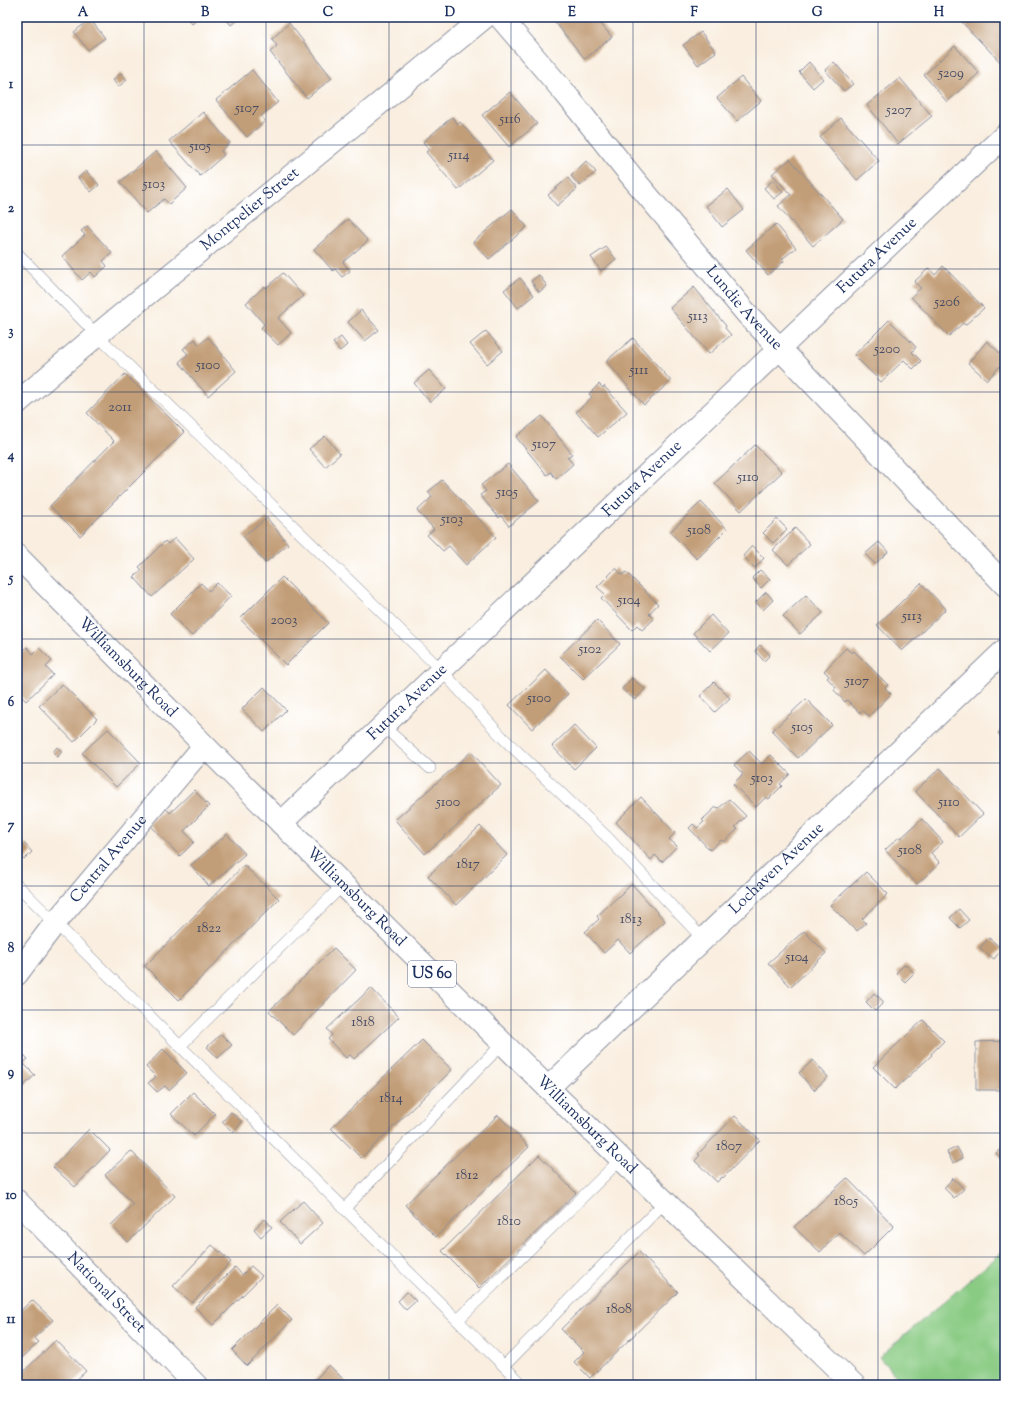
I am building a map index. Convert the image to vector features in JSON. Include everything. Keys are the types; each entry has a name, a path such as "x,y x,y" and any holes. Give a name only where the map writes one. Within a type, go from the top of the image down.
{"street":[{"name":"Montpelier Street","path":"17,403 97,335 485,17"},
{"name":"Lundie Avenue","path":"500,17 565,93 632,177 742,308 1005,585"},
{"name":"Futura Avenue","path":"281,823 1005,135"},
{"name":"Williamsburg Road","path":"17,556 343,885 620,1159 854,1385"},
{"name":"Lochaven Avenue","path":"548,1088 1005,650"},
{"name":"Central Avenue","path":"17,974 55,923 204,746"},
{"name":"National Street","path":"17,1201 196,1385"}],"lane":[{"path":"17,253 97,335 441,670 502,737 607,837 703,939"},
{"path":"383,726 430,768"},
{"path":"17,885 523,1385"},
{"path":"180,1046 343,885"},
{"path":"344,1209 503,1043"},
{"path":"458,1320 620,1159"},
{"path":"504,1366 665,1202"}],"green space":[{"path":"1005,1250 1005,1385 904,1385 879,1357"}],"building":[{"path":"186,17 201,17 192,24"},
{"path":"224,17 241,17 231,25"},
{"path":"551,17 595,17 612,37 585,59"},
{"path":"957,17 1005,17 1005,67"},
{"path":"90,19 105,38 88,50 74,32"},
{"path":"289,23 332,78 307,98 270,52 277,46 272,39"},
{"path":"701,32 716,52 698,65 683,45"},
{"path":"955,46 979,73 947,102 924,75"},
{"path":"809,62 823,79 813,88 799,72"},
{"path":"834,62 853,84 844,91 825,70"},
{"path":"252,70 278,102 261,116 265,121 247,137 216,100"},
{"path":"121,73 127,80 118,87 113,80"},
{"path":"741,77 761,101 737,121 717,98"},
{"path":"900,78 932,116 898,144 867,105"},
{"path":"510,92 537,124 509,147 482,115"},
{"path":"203,112 230,143 221,151 224,155 200,176 169,141"},
{"path":"452,117 458,124 460,122 493,160 458,190 426,152 429,149 423,142"},
{"path":"841,118 879,161 857,180 820,137"},
{"path":"156,151 187,188 169,204 164,199 147,213 120,182"},
{"path":"790,159 843,219 813,246 778,206 791,195 772,174"},
{"path":"586,161 596,172 580,186 571,176"},
{"path":"86,171 99,185 91,192 78,178"},
{"path":"568,178 577,189 557,206 548,195"},
{"path":"773,180 783,192 774,199 764,188"},
{"path":"728,189 744,210 722,227 706,206"},
{"path":"512,209 527,227 489,259 473,242"},
{"path":"348,219 368,241 343,262 350,271 342,277 335,269 333,271 314,249"},
{"path":"776,224 796,248 782,259 784,261 768,275 746,250"},
{"path":"87,226 112,253 103,261 107,266 95,277 91,272 82,280 62,256 85,235 81,231"},
{"path":"606,247 616,259 601,271 591,257"},
{"path":"943,266 984,308 965,325 963,323 949,336 911,297 921,288 914,282 929,268 935,275"},
{"path":"283,273 303,296 278,318 291,333 278,345 261,328 264,324 246,303 265,286 266,288"},
{"path":"539,275 547,286 539,292 531,281"},
{"path":"520,278 534,295 518,308 504,290"},
{"path":"694,287 726,326 725,328 731,335 709,354 670,308"},
{"path":"361,310 379,330 365,341 348,322"},
{"path":"889,320 916,347 912,352 921,361 913,369 904,360 881,382 854,355"},
{"path":"486,331 503,351 487,364 470,344"},
{"path":"208,337 236,371 208,396 179,362 188,354 183,349 195,339 199,345"},
{"path":"341,337 347,345 340,351 333,343"},
{"path":"633,338 671,381 644,405 606,361"},
{"path":"987,341 1005,358 1005,361 987,380 968,363"},
{"path":"429,370 446,389 430,402 414,383"},
{"path":"125,374 184,432 80,536 50,506 114,441 87,413"},
{"path":"599,384 603,388 604,386 627,412 598,437 576,412 592,397 589,394"},
{"path":"542,416 572,454 567,457 573,464 556,479 551,472 547,475 516,437"},
{"path":"325,436 340,454 325,467 309,449"},
{"path":"755,445 782,472 741,511 715,483"},
{"path":"508,464 539,501 509,526 501,516 499,518 480,495 486,491 481,485"},
{"path":"442,480 496,537 466,565 449,546 443,551 427,535 434,529 417,511 432,497 428,492"},
{"path":"701,502 727,529 697,559 670,532"},
{"path":"267,518 288,544 265,563 243,536"},
{"path":"777,519 787,529 773,543 763,533"},
{"path":"795,528 810,544 788,565 773,550"},
{"path":"175,538 194,559 152,597 134,577 142,570 139,567 165,541 168,544"},
{"path":"879,542 888,552 875,564 865,554"},
{"path":"752,546 764,558 755,568 743,556"},
{"path":"616,568 622,575 626,572 658,604 649,614 654,619 642,630 637,625 632,630 601,598 605,594 597,587"},
{"path":"760,570 770,579 761,588 752,578"},
{"path":"282,577 328,623 286,665 240,619"},
{"path":"201,583 209,591 217,583 231,596 192,636 170,614"},
{"path":"921,583 946,609 902,651 877,625"},
{"path":"766,592 773,600 763,610 756,602"},
{"path":"806,595 823,613 800,634 783,616"},
{"path":"711,615 728,634 710,651 693,633"},
{"path":"597,620 620,644 583,679 560,656"},
{"path":"760,645 770,655 764,661 755,651"},
{"path":"17,646 22,652 27,647 33,654 39,648 52,661 46,667 53,675 26,701 17,692"},
{"path":"846,648 852,653 854,651 888,685 885,688 891,694 869,716 862,710 860,713 847,700 845,702 834,690 836,687 827,678 829,676 824,671"},
{"path":"546,670 568,694 532,729 509,705"},
{"path":"632,678 645,689 635,700 622,689"},
{"path":"714,682 730,698 715,712 700,696"},
{"path":"62,684 97,719 74,742 39,706"},
{"path":"264,687 286,710 264,732 242,709"},
{"path":"806,699 832,725 798,758 772,731"},
{"path":"574,725 596,748 574,769 552,746"},
{"path":"1005,726 1005,741 998,733"},
{"path":"108,729 141,763 116,787 82,753"},
{"path":"57,747 62,751 58,757 53,752"},
{"path":"749,751 762,764 771,755 790,774 780,784 782,786 769,799 766,797 756,807 733,784 743,774 734,765"},
{"path":"471,752 501,785 425,854 395,820"},
{"path":"940,768 983,814 959,837 915,791"},
{"path":"194,790 209,806 184,831 194,842 180,856 149,824 166,808 170,813"},
{"path":"641,797 675,833 669,839 677,846 662,862 655,855 651,860 616,822"},
{"path":"729,799 746,816 735,827 738,829 724,842 721,840 710,850 689,828 693,824 697,828 704,822 702,820 716,807 719,808"},
{"path":"922,819 943,842 931,853 940,863 917,884 885,850"},
{"path":"480,826 507,855 456,905 428,876"},
{"path":"227,834 245,854 209,886 191,865"},
{"path":"24,843 32,852 24,860 17,852 17,849"},
{"path":"244,865 279,899 179,1000 145,966"},
{"path":"866,872 888,894 862,919 866,923 857,931 830,905"},
{"path":"632,884 665,921 630,953 618,940 604,953 585,932 599,919 597,916"},
{"path":"959,909 969,920 960,928 950,918"},
{"path":"804,931 826,953 791,987 768,963"},
{"path":"989,938 1002,949 994,959 980,948"},
{"path":"334,948 356,970 293,1035 269,1011"},
{"path":"905,964 914,973 905,982 896,973"},
{"path":"371,988 399,1017 354,1059 350,1055 346,1058 328,1039 332,1035 327,1029"},
{"path":"874,993 884,1002 875,1011 866,1002"},
{"path":"923,1020 944,1041 931,1054 932,1055 895,1089 873,1067"},
{"path":"221,1034 232,1045 218,1058 207,1047"},
{"path":"422,1040 452,1070 361,1158 331,1128"},
{"path":"1005,1041 1005,1090 976,1090 976,1042"},
{"path":"17,1048 28,1059 23,1063 35,1075 17,1092"},
{"path":"163,1049 187,1073 169,1090 165,1086 157,1092 148,1083 156,1077 146,1067"},
{"path":"813,1060 828,1077 814,1090 799,1073"},
{"path":"193,1092 215,1114 194,1136 171,1114"},
{"path":"231,1112 242,1122 233,1132 222,1122"},
{"path":"498,1115 529,1147 436,1237 405,1205"},
{"path":"735,1116 760,1140 723,1178 722,1177 717,1182 695,1161 700,1155 698,1154"},
{"path":"89,1129 110,1150 75,1187 53,1167"},
{"path":"1005,1145 1005,1163 996,1153"},
{"path":"957,1147 963,1158 953,1163 947,1152"},
{"path":"131,1151 175,1196 128,1242 111,1225 133,1204 105,1175"},
{"path":"539,1155 576,1193 479,1288 442,1251"},
{"path":"847,1178 894,1226 864,1256 839,1232 820,1252 794,1227"},
{"path":"953,1178 964,1189 954,1198 944,1188"},
{"path":"303,1201 323,1223 300,1244 280,1222"},
{"path":"265,1219 272,1227 261,1237 254,1229"},
{"path":"212,1245 231,1262 192,1303 173,1286"},
{"path":"639,1252 678,1292 590,1378 574,1362 584,1352 561,1329"},
{"path":"251,1266 262,1276 213,1325 195,1307 235,1267 242,1275"},
{"path":"407,1292 416,1301 406,1310 398,1301"},
{"path":"32,1300 53,1320 34,1338 39,1342 22,1358 17,1353 17,1314"},
{"path":"277,1305 292,1320 247,1366 232,1350"},
{"path":"56,1340 86,1371 71,1385 17,1385 17,1378"},
{"path":"329,1365 348,1384 310,1385"}]}
